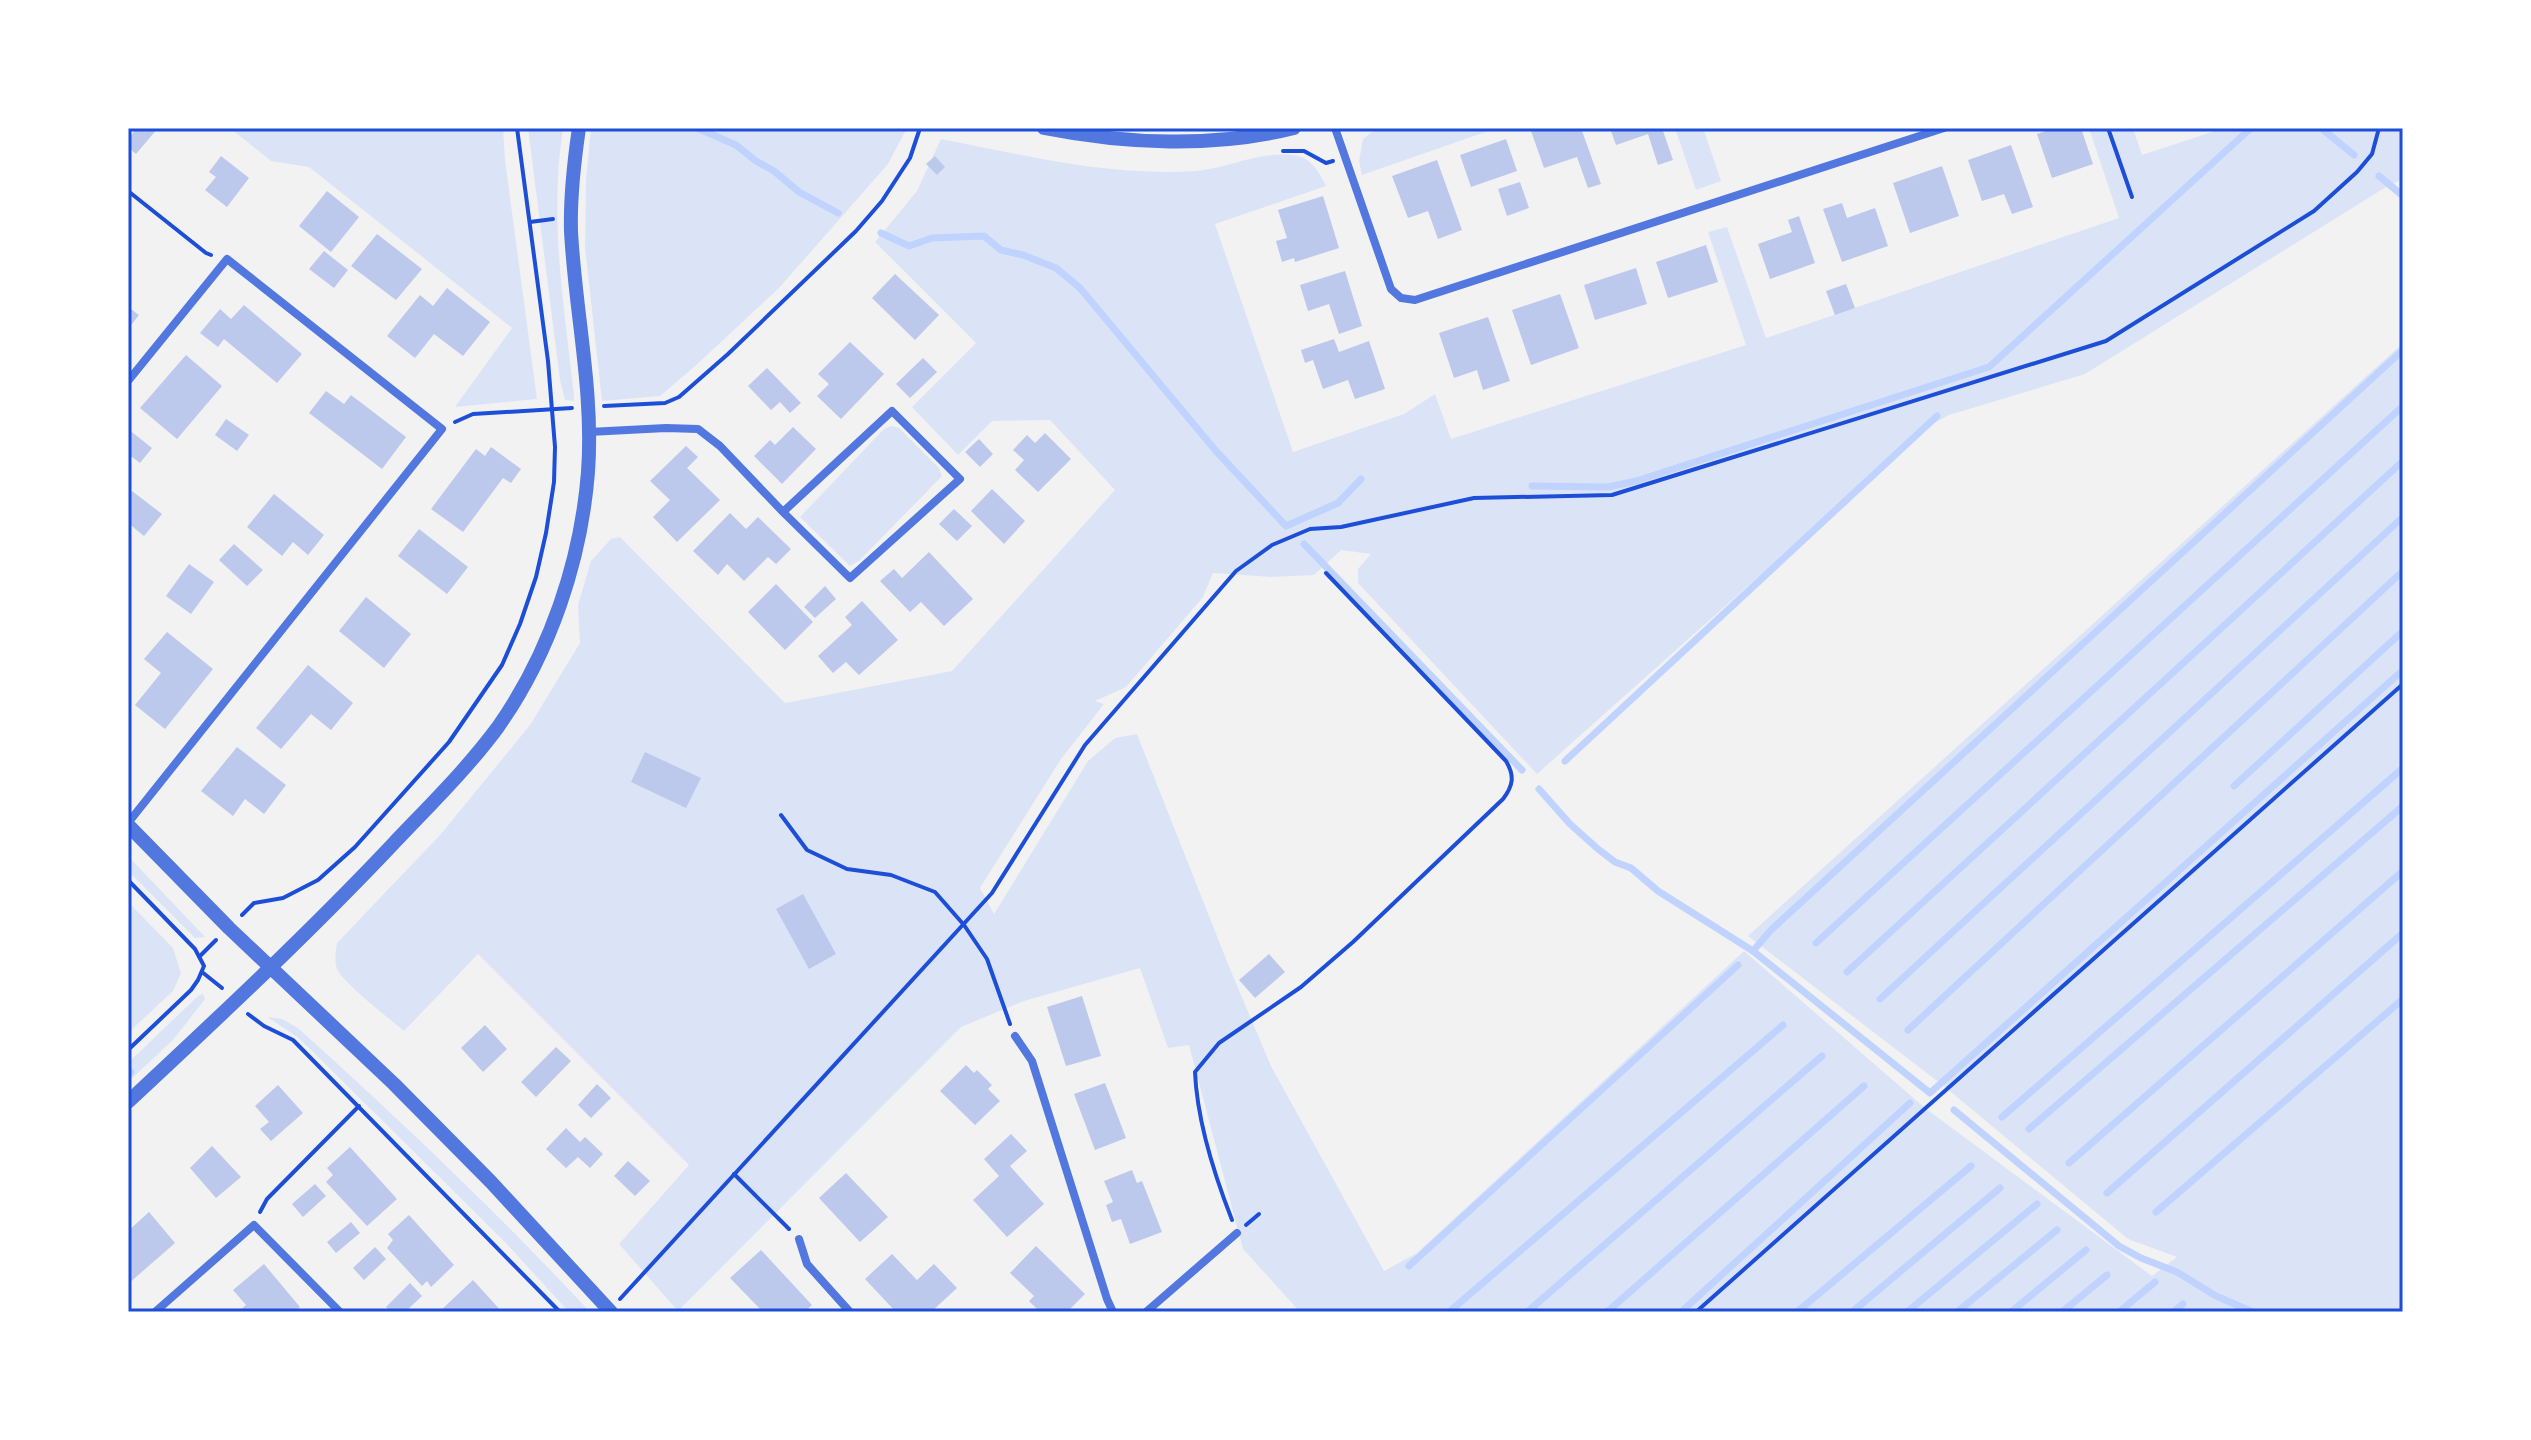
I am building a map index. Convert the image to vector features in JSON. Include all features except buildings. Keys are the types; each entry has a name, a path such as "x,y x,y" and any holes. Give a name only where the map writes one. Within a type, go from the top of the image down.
{"street":[{"path":"128,1102 333,908 465,769 519,692 553,622 573,560 583,510 589,432 571,230 573,169 579,128"},
{"path":"1044,128 1111,138 1163,141 1234,138 1294,128"},
{"path":"1335,128 1391,289 1401,298 1415,300 1944,128"},
{"path":"128,381 227,259 442,429 128,824 491,1182 611,1312"},
{"path":"589,432 698,429 720,446 783,512 848,577 853,578 960,479 892,411 783,512"},
{"path":"1015,1036 1032,1061 1113,1312"},
{"path":"155,1312 254,1225 340,1312"},
{"path":"1146,1312 1237,1233"},
{"path":"799,1239 807,1264 850,1312"}],"path":[{"path":"247,909 258,901 283,898 318,880 355,847 449,742 502,665 520,624 536,577 554,482 553,409 517,128"},
{"path":"602,406 665,403 679,397 865,221 910,158 920,128"},
{"path":"2108,128 2132,197"},
{"path":"631,1286 992,893 1085,745 1236,571 1272,545 1310,529 1341,527 1474,498 1612,495 2106,341 2314,211 2372,154 2379,128"},
{"path":"1283,151 1304,151 1326,163 1345,158"},
{"path":"128,191 206,253 227,259"},
{"path":"530,222 553,219"},
{"path":"442,429 473,414 577,408"},
{"path":"1237,1233 1223,1198 1196,1101 1195,1072 1219,1043 1301,987 1353,942 1503,799 1513,780 1506,761 1326,573"},
{"path":"1696,1312 2403,684"},
{"path":"781,815 807,850 847,869 891,875 935,892 964,925 987,959 1015,1036"},
{"path":"128,880 200,956 204,966 191,990 128,1050"},
{"path":"200,956 210,946"},
{"path":"202,972 215,982"},
{"path":"255,1021 293,1040 560,1312"},
{"path":"254,1225 267,1199 359,1106"},
{"path":"734,1174 799,1239"}],"shaded area":[{"path":"230,128 503,128 537,399 455,407 512,328 309,167 271,161"},
{"path":"528,128 563,128 557,195 558,229 574,401 565,400 560,380"},
{"path":"591,128 907,128 888,164 779,288 693,368 660,396 602,401 585,247"},
{"path":"1377,128 1497,128 1362,175 1359,161 1363,139"},
{"path":"1675,128 1703,128 1721,181 1696,190"},
{"path":"2089,128 2133,128 2142,155 2224,128 2403,128 2403,179 2085,374 1949,415 1925,428 1537,774 1358,583 1358,569 1371,554 1341,550 1314,575 1271,577 1213,573 1203,597 1126,687 1095,701 1104,704 1061,759 980,888 994,914 1088,761 1115,738 1137,734 1271,1066 1384,1271 1417,1253 1744,951 1925,1108 2152,1276 2177,1257 2128,1239 1945,1087 1748,936 2403,343 2403,1312 1300,1312 1243,1249 1189,1045 1168,1048 1140,968 1024,1001 961,1027 678,1311 619,1244 689,1165 478,954 404,1031 358,992 337,969 337,943 441,834 530,725 580,643 578,605 591,561 611,539 620,537 785,703 952,671 1115,490 1050,420 992,421 958,455 912,407 976,343 875,242 917,191 941,139 1067,163 1132,171 1196,171 1272,155 1298,156 1311,164 1326,186 1215,224 1293,452 1404,414 1435,394 1451,439 1746,345 1708,232 1727,227 1766,338 2119,218"},
{"path":"891,426 899,428 939,468 942,476 859,561 850,566 800,517 884,429"},
{"path":"128,856 205,937 195,938 128,871"},
{"path":"128,902 173,948 181,973 173,991 128,1033"},
{"path":"203,994 205,999 173,1040 128,1082 128,1063"},
{"path":"267,1017 282,1019 298,1028 336,1062 483,1202 590,1312 569,1312 506,1243 308,1047"}],"waterway":[{"path":"697,128 736,145 799,192 838,213"},
{"path":"1532,486 1608,487 1636,481 1989,367 2251,128"},
{"path":"2321,128 2354,155"},
{"path":"2379,176 2403,196"},
{"path":"881,233 909,246 932,238 984,236 1001,250 1056,268 1080,288 1216,451 1286,526 1338,503 1361,479"},
{"path":"1753,951 1771,930 2403,350"},
{"path":"1816,943 2403,406"},
{"path":"1565,761 1937,416"},
{"path":"1847,972 2403,461"},
{"path":"1880,999 2403,517"},
{"path":"1304,544 1522,770"},
{"path":"1908,1030 2403,571"},
{"path":"2234,786 2403,631"},
{"path":"1539,789 1570,824 1598,849 1753,951 1930,1093 2403,670"},
{"path":"2002,1117 2403,768"},
{"path":"2029,1129 2403,806"},
{"path":"2069,1163 2403,871"},
{"path":"2107,1193 2403,933"},
{"path":"1409,1266 1738,965"},
{"path":"2156,1212 2403,999"},
{"path":"1449,1312 1783,1025"},
{"path":"1527,1312 1822,1056"},
{"path":"128,1075 131,1072"},
{"path":"1607,1312 1864,1086"},
{"path":"1681,1312 1910,1103"},
{"path":"1954,1110 2119,1246 2253,1312"},
{"path":"1797,1312 1971,1166"},
{"path":"1852,1312 2000,1188"},
{"path":"1907,1312 2037,1204"},
{"path":"1957,1312 2057,1230"},
{"path":"2011,1312 2086,1250"},
{"path":"2062,1312 2107,1275"},
{"path":"2119,1312 2155,1282"},
{"path":"2173,1312 2183,1304"}]}
